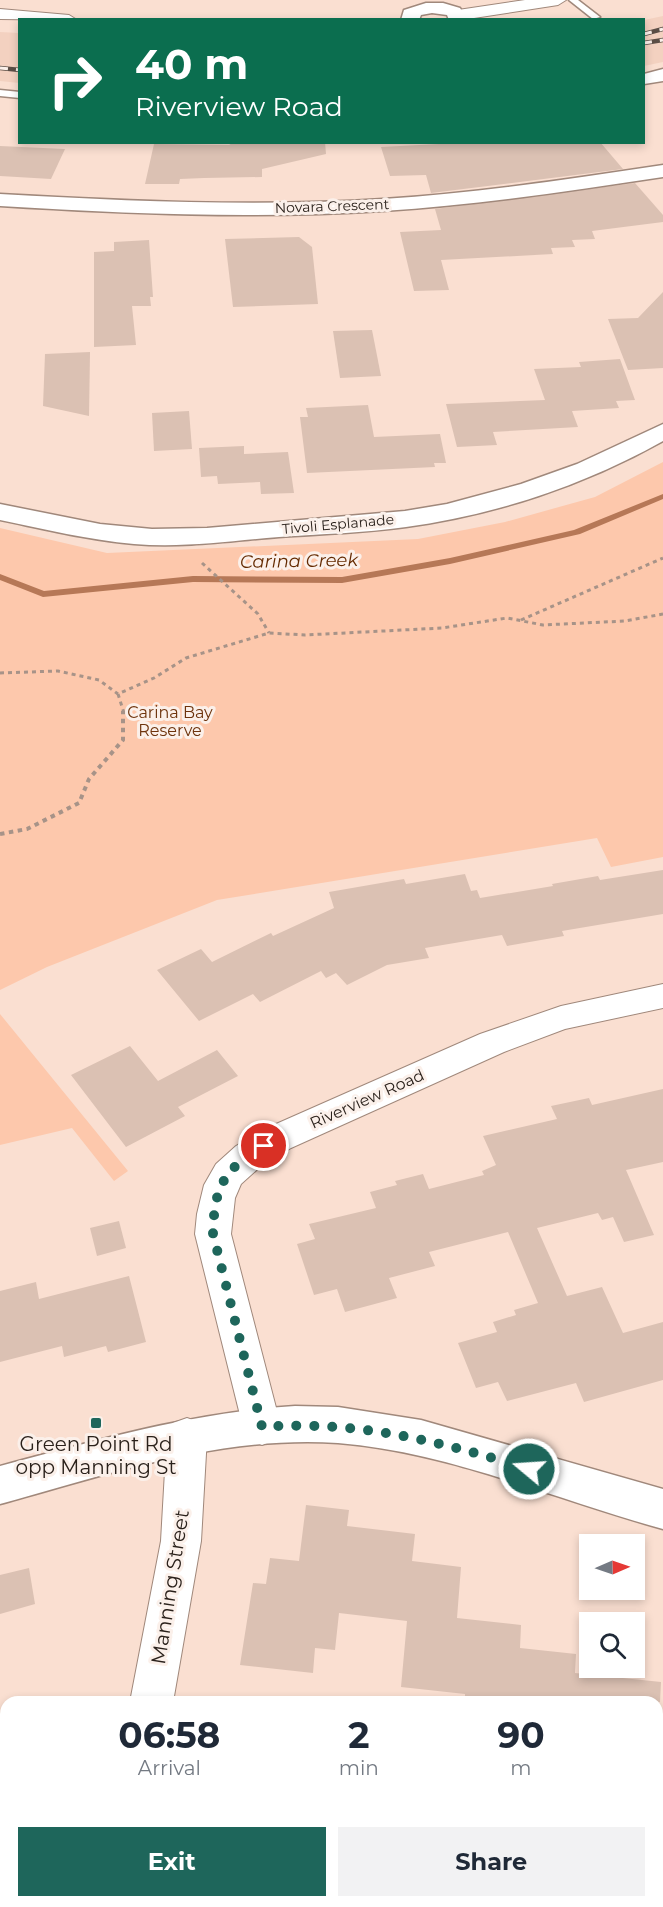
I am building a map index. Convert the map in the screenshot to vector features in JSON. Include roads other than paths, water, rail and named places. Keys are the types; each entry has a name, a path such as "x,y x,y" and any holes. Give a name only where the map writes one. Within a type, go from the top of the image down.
{"street":[{"path":"410,18 410,14 423,4 449,10 458,17 558,0"},
{"path":"0,14 46,18"},
{"path":"645,79 663,75"},
{"name":"Novara Crescent","path":"0,200 200,209 343,207 451,199 663,171"},
{"name":"Tivoli Esplanade","path":"0,512 134,536 190,537 392,520 445,513 507,497 629,451 663,431"},
{"name":"Riverview Road","path":"262,1427 213,1234 214,1203 226,1175 249,1154 279,1138 492,1043 561,1018 663,996"},
{"path":"0,1485 187,1436 303,1424 339,1425 416,1437 663,1509"},
{"name":"Manning Street","path":"152,1696 181,1541 187,1436"}],"lane":[{"path":"573,0 597,17"},
{"path":"0,93 18,94"}],"waterway":[{"name":"Carina Creek","path":"0,577 43,594 193,579 342,580 450,561 577,532 663,496"}],"railway":[{"path":"645,34 663,29"},
{"path":"645,43 663,40"},
{"path":"0,68 18,70"}],"place":[{"name":"Green Point Rd opp Manning St","path":"96,1423"}],"park label":[{"name":"Carina Bay Reserve","path":"170,721"}]}
